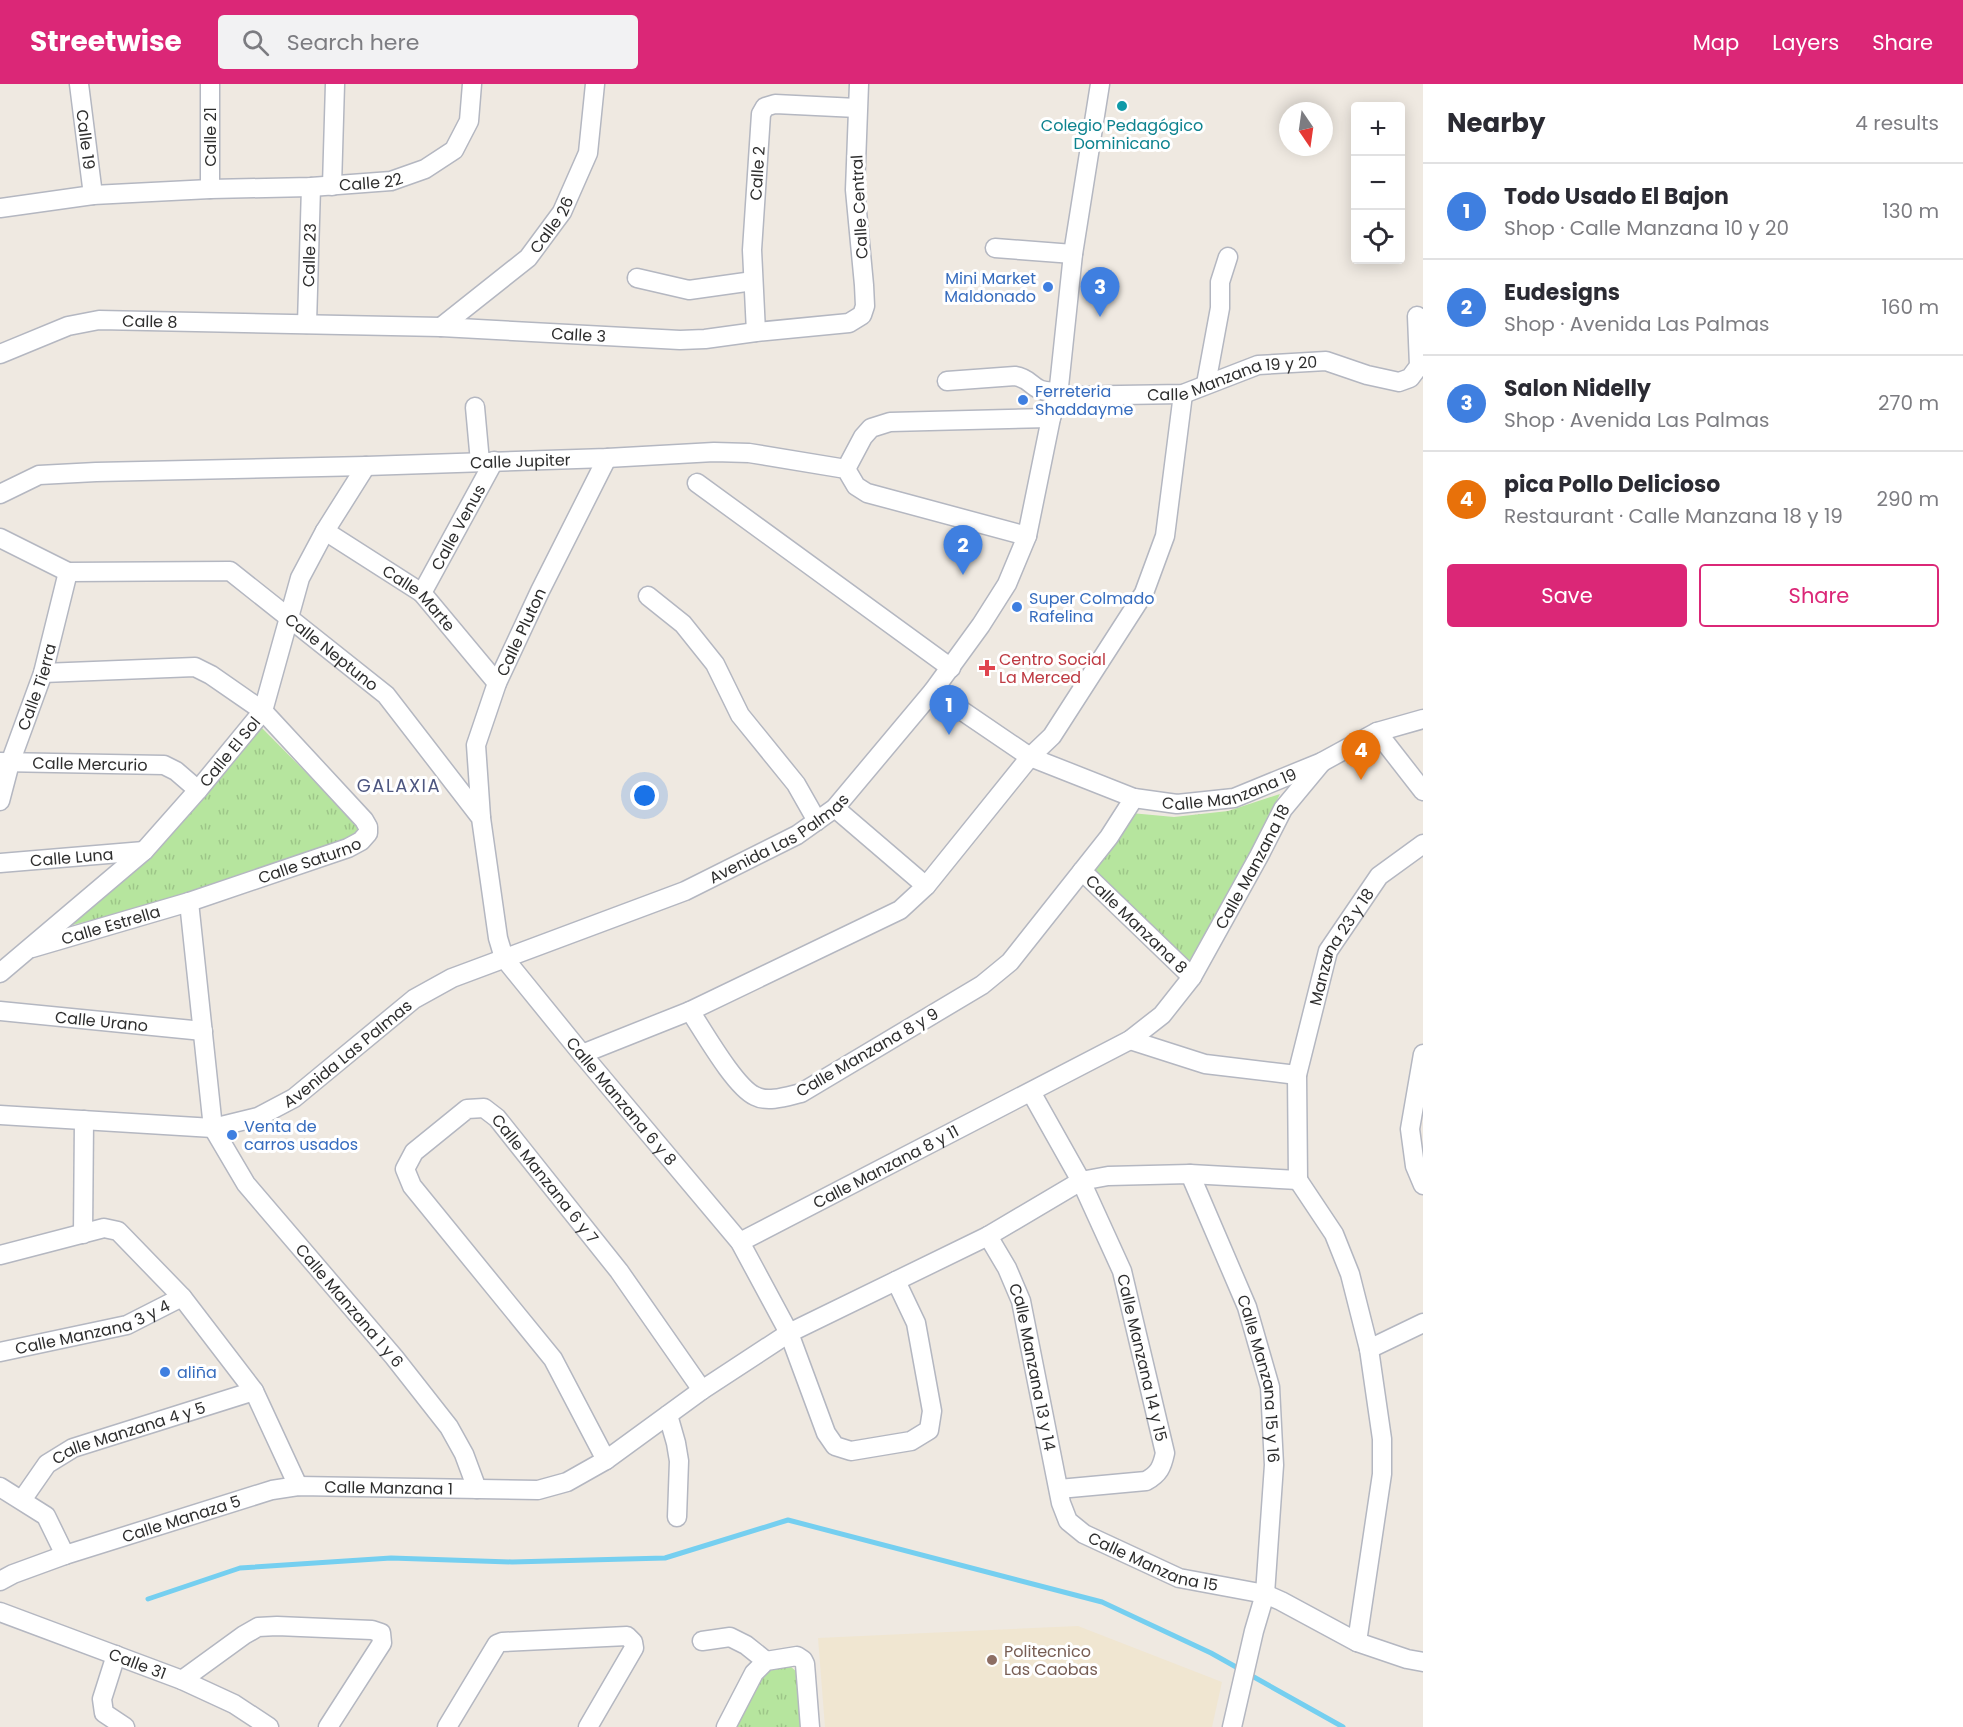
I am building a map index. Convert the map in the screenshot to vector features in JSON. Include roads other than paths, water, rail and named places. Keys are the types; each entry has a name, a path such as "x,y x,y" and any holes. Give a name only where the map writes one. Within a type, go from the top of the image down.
{"street":[{"name":"Calle 19","path":"79,84 93,195"},
{"name":"Calle 21","path":"210,84 210,189"},
{"path":"332,186 335,84"},
{"name":"Calle 22","path":"0,208 93,195 311,187 391,181 425,169 454,150 470,122 472,84"},
{"name":"Calle 26","path":"441,327 528,258 562,212 588,153 595,84"},
{"name":"Calle Central","path":"849,323 862,315 865,306 855,190 859,84"},
{"name":"Avenida Las Palmas","path":"0,1115 213,1128 258,1117 294,1098 414,999 452,978 685,891 797,835 835,808 951,668 1007,584 1027,536 1058,393 1073,254 1100,84"},
{"name":"Calle 2","path":"756,332 752,239 761,114 765,107 775,104 857,108"},
{"name":"Calle 23","path":"307,324 311,187"},
{"path":"995,248 1073,254"},
{"path":"1206,384 1220,308 1220,282 1228,257"},
{"path":"637,278 689,290 753,281"},
{"name":"Calle Manzana 19 y 20","path":"947,381 1015,376 1023,377 1040,391 1058,393 1183,394 1258,365 1326,361 1367,375 1399,382 1410,378 1419,366 1418,316"},
{"name":"Calle 8","path":"0,354 68,326 99,320 307,324"},
{"name":"Calle 3","path":"307,324 441,327 680,340 849,323"},
{"path":"582,1054 690,1011 900,910 926,886 1030,757 1052,736 1144,593 1165,536 1183,394"},
{"name":"Calle Venus","path":"422,593 487,462 476,407"},
{"path":"1027,536 867,493 856,486 846,470 863,437 871,428 890,422 1051,418"},
{"name":"Calle Jupiter","path":"0,494 39,475 607,458 714,452 749,453 846,470"},
{"name":"Calle Pluton","path":"481,818 476,745 497,683 607,458"},
{"name":"Calle El Sol","path":"0,973 144,850 198,790 263,711 300,578 325,531 366,466"},
{"path":"697,483 951,668"},
{"name":"Calle Marte","path":"325,531 422,593 497,683"},
{"name":"Calle Neptuno","path":"0,538 68,572 230,571 386,695 481,818 498,938 504,958"},
{"name":"Calle Tierra","path":"0,801 5,763 43,672 68,572"},
{"path":"648,596 684,624 716,664 740,715 796,784 817,821"},
{"name":"Calle Saturno","path":"43,672 195,667 211,675 263,711 368,827 368,833 361,841 348,848 189,902"},
{"name":"Calle Manzana 19","path":"933,692 1030,757 1134,798 1178,804 1234,798 1322,762 1377,732 1423,719"},
{"path":"1377,732 1423,791"},
{"name":"Calle Manzana 18","path":"1130,1040 1162,1015 1192,977 1283,809 1322,762"},
{"name":"Calle Mercurio","path":"5,763 164,765 176,771 198,790"},
{"name":"Calle Manzana 8 y 9","path":"690,1011 740,1086 757,1098 779,1098 801,1093 982,985 1010,962 1109,837 1134,798"},
{"path":"835,808 926,886"},
{"name":"Manzana 23 y 18","path":"1298,1180 1297,1075 1328,951 1379,876 1423,844"},
{"name":"Calle Luna","path":"0,863 144,850"},
{"name":"Calle Manzana 8","path":"1082,871 1192,977"},
{"path":"189,902 213,1128"},
{"name":"Calle Estrella","path":"32,948 189,902"},
{"name":"Calle Manzana 6 y 8","path":"504,958 740,1242 789,1333 826,1433 836,1446 851,1451 911,1441 930,1430 932,1411 916,1323 896,1281"},
{"name":"Calle Urano","path":"0,1011 203,1030"},
{"path":"1130,1040 1205,1064 1297,1075"},
{"name":"Calle Manzana 8 y 11","path":"740,1242 1130,1040"},
{"path":"1423,1054 1410,1129 1415,1166 1423,1185"},
{"name":"Calle Manzana 14 y 15","path":"1031,1092 1081,1181 1122,1271 1165,1454 1162,1467 1156,1476 1146,1481 1060,1496"},
{"name":"Calle Manzana 6 y 7","path":"606,1460 553,1359 412,1186 405,1169 414,1152 467,1109 484,1108 497,1118 619,1271 702,1390"},
{"path":"82,1234 84,1120"},
{"name":"Calle Manzana 1 y 6","path":"213,1128 246,1184 394,1357 449,1427 464,1454 477,1489"},
{"path":"1081,1181 1108,1176 1190,1174 1298,1180 1334,1234 1350,1274 1369,1349 1382,1438 1382,1474 1357,1641"},
{"name":"Calle Manzana 15 y 16","path":"1190,1174 1247,1307 1270,1387 1274,1465 1265,1594 1232,1727"},
{"name":"Calle Manzana 1","path":"298,1486 538,1490 567,1482 606,1460 702,1390 789,1333 988,1236 1081,1181"},
{"path":"0,1256 104,1228 118,1231 182,1297 254,1391 298,1486"},
{"name":"Calle Manzana 13 y 14","path":"988,1236 1007,1268 1021,1301 1060,1496"},
{"name":"Calle Manzana 3 y 4","path":"0,1352 127,1325 182,1297"},
{"path":"1369,1349 1423,1323"},
{"name":"Calle Manzana 4 y 5","path":"22,1500 47,1464 73,1448 254,1391"},
{"path":"668,1415 676,1443 678,1461 677,1517"},
{"name":"Calle Manaza 5","path":"0,1581 65,1555 272,1490 298,1486"},
{"path":"0,1487 46,1516 65,1555"},
{"name":"Calle Manzana 15","path":"1060,1496 1068,1521 1084,1534 1179,1578 1265,1594 1281,1600 1357,1641 1407,1659 1423,1662"},
{"name":"Calle 31","path":"0,1612 183,1680 234,1704 269,1727"},
{"path":"183,1680 258,1627 372,1630 381,1633 382,1643 328,1727"},
{"path":"447,1727 494,1646 499,1643 627,1636 633,1642 634,1648 588,1727"},
{"path":"702,1641 730,1637 746,1645 766,1661"},
{"path":"116,1655 102,1699 104,1713 125,1727"},
{"path":"726,1727 754,1673 766,1661 797,1656 805,1664 810,1727"}],"waterway":[{"path":"148,1599 240,1568 391,1558 512,1562 665,1558 788,1520 1102,1602 1211,1653 1343,1727"}],"place":[{"name":"Colegio Pedagógico Dominicano","path":"1122,106"},
{"name":"Mini Market Maldonado","path":"1048,287"},
{"name":"Salon Nidelly","path":"1100,317"},
{"name":"Ferreteria Shaddayme","path":"1023,400"},
{"name":"Eudesigns","path":"963,575"},
{"name":"Super Colmado Rafelina","path":"1017,607"},
{"name":"Centro Social La Merced","path":"987,668"},
{"name":"Todo Usado El Bajon","path":"949,735"},
{"name":"pica Pollo Delicioso","path":"1361,780"},
{"name":"Venta de carros usados","path":"232,1135"},
{"name":"aliña","path":"165,1372"},
{"name":"Politecnico Las Caobas","path":"992,1660"}],"district":[{"name":"GALAXIA","path":"399,786"}]}
